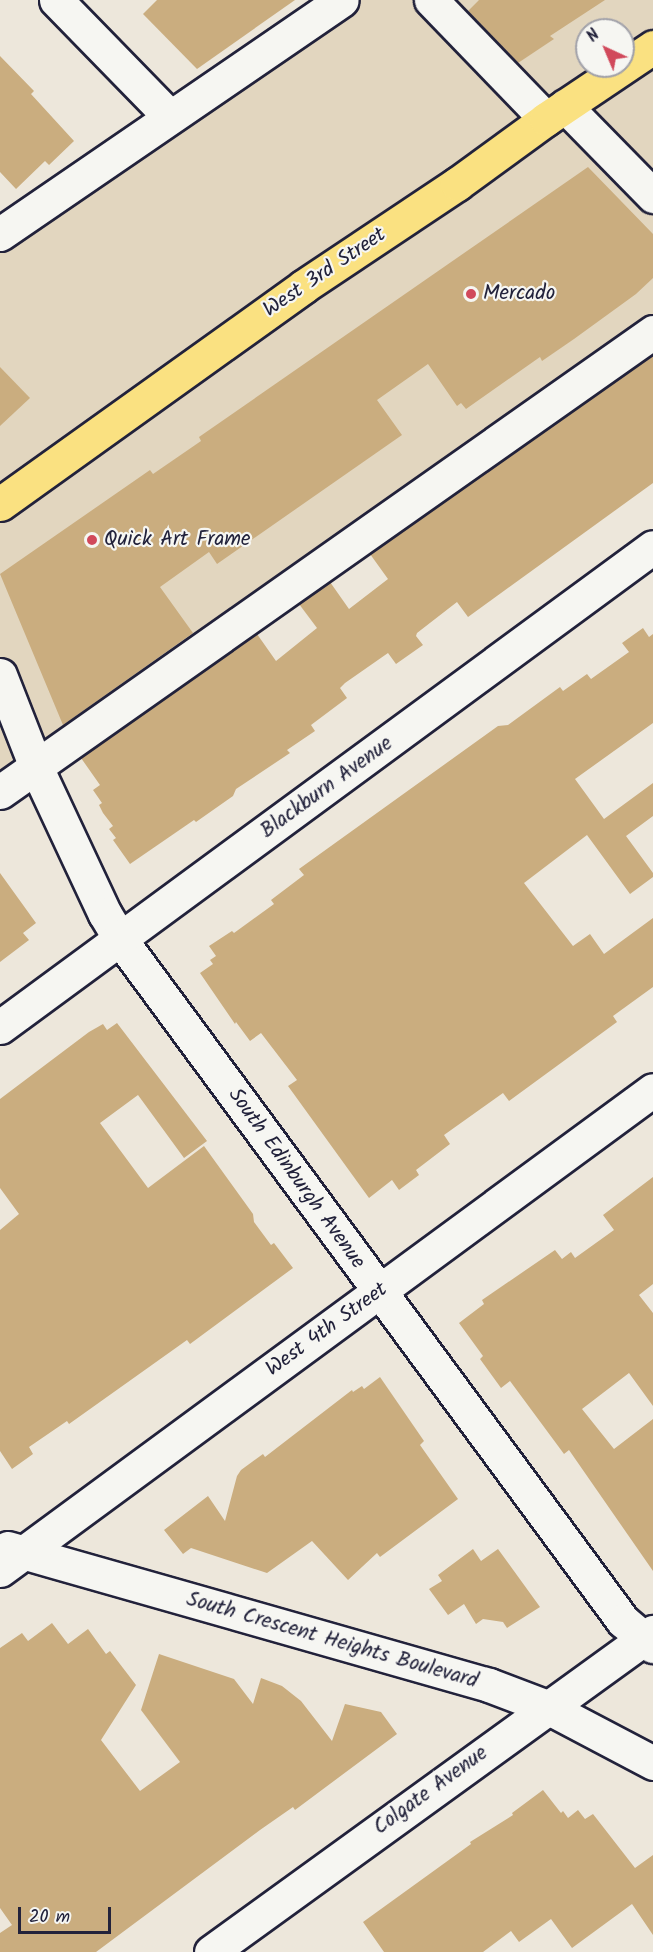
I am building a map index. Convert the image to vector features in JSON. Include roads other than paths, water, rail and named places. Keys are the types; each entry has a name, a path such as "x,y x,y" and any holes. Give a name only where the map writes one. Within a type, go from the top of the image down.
{"main road":[{"name":"West 3rd Street","path":"0,504 304,286 458,184 556,112 653,47"}],"street":[{"path":"56,0 170,117"},
{"path":"0,234 342,0"},
{"path":"431,0 653,196"},
{"path":"0,792 653,332"},
{"name":"Blackburn Avenue","path":"0,1027 653,548"},
{"name":"South Edinburgh Avenue","path":"0,675 36,767 105,914 120,939 623,1621 650,1638"},
{"name":"West 4th Street","path":"8,1556 379,1292 653,1090"},
{"name":"South Crescent Heights Boulevard","path":"8,1556 57,1564 489,1685 547,1707 653,1763"},
{"name":"Colgate Avenue","path":"211,1952 547,1707 650,1638"}],"place":[{"name":"Mercado","path":"471,294"},
{"name":"Quick Art Frame","path":"92,540"}]}
